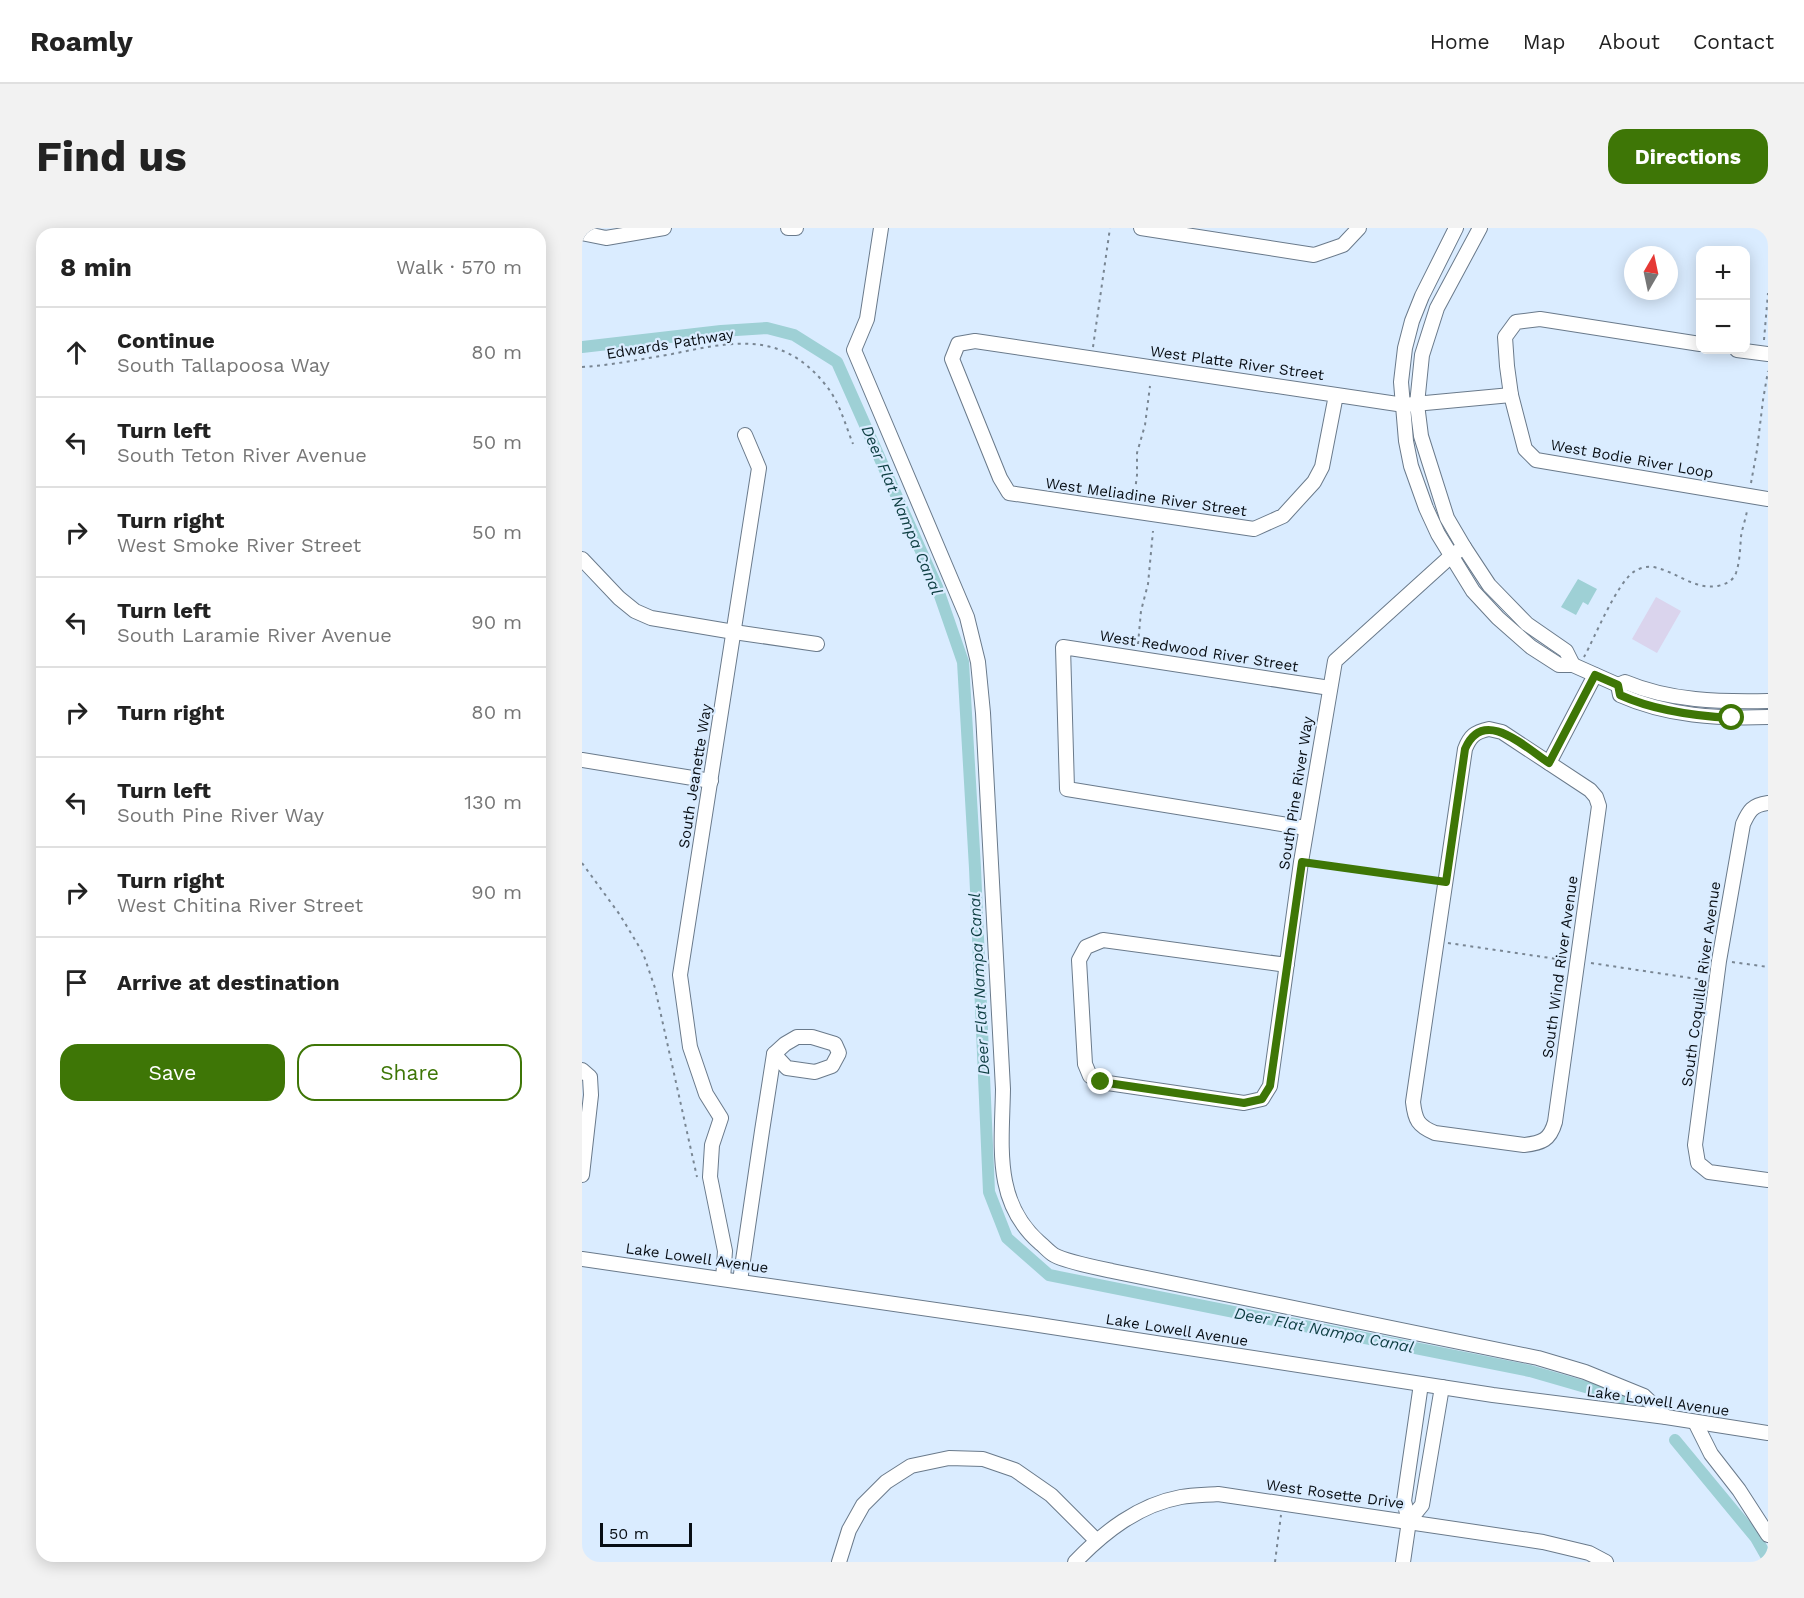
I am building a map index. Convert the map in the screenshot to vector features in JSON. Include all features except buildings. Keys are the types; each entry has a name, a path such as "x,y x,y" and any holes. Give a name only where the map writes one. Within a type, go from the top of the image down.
{"street":[{"path":"582,233 606,238 664,228"},
{"path":"881,228 867,319 854,350 954,584 967,617 978,662 983,713 1004,1089 1003,1165 1005,1185 1017,1216 1029,1234 1055,1256 1112,1271 1539,1358 1586,1372 1644,1396 1666,1417"},
{"path":"1142,228 1314,255 1343,244 1359,228"},
{"path":"1455,228 1412,321 1405,348 1401,382 1447,518 1464,547 1489,585 1527,624 1566,651 1575,667"},
{"path":"1480,228 1437,308 1410,404 1406,441 1411,466 1425,508 1451,556 1473,591 1498,618 1531,647 1559,665 1575,667 1618,685 1625,682 1662,694 1731,702 1768,701"},
{"name":"West Bodie River Loop","path":"1696,343 1540,319 1516,322 1505,338 1507,366 1511,395 1526,449 1536,460 1768,499"},
{"name":"West Platte River Street","path":"1010,493 1000,478 952,359 958,344 975,341 1410,404 1511,395"},
{"path":"1750,352 1768,354"},
{"name":"West Meliadine River Street","path":"1010,493 1254,530 1283,516 1314,482 1322,467 1336,395"},
{"name":"South Jeanette Way","path":"723,1279 725,1251 710,1177 712,1145 721,1118 706,1094 690,1047 680,975 759,468 745,435"},
{"name":"South Pine River Way","path":"1287,965 1103,940 1086,947 1079,960 1085,1064 1090,1076 1101,1082 1244,1103 1262,1099 1270,1086 1302,862 1306,828 1335,661 1451,556 1464,547"},
{"path":"582,559 619,598 635,611 651,618 817,644"},
{"name":"West Redwood River Street","path":"1306,828 1067,789 1063,647 1330,688"},
{"path":"1446,882 1465,749 1469,739 1477,732 1489,729 1502,732 1549,763 1595,675"},
{"path":"1618,685 1620,695 1660,709 1707,717 1768,717"},
{"path":"582,760 711,781"},
{"name":"South Wind River Avenue","path":"1446,882 1413,1102 1414,1114 1425,1129 1435,1133 1524,1145 1535,1144 1546,1140 1555,1122 1599,806 1590,790 1549,763"},
{"name":"South Coquille River Avenue","path":"1768,803 1749,810 1743,824 1719,960 1695,1145 1698,1163 1709,1172 1768,1180"},
{"path":"740,1281 774,1054"},
{"path":"582,1070 590,1077 591,1095 582,1175"},
{"name":"Lake Lowell Avenue","path":"582,1258 1442,1388 1666,1417 1768,1433"},
{"path":"1403,1562 1409,1521 1404,1501 1421,1384"},
{"path":"1409,1521 1422,1505 1442,1388"},
{"path":"1695,1422 1711,1454 1739,1490 1768,1535"},
{"path":"839,1562 849,1530 863,1505 886,1482 911,1466 949,1458 983,1459 1015,1470 1051,1495 1096,1540"},
{"name":"West Rosette Drive","path":"1075,1562 1096,1540 1126,1518 1151,1506 1180,1497 1218,1494 1543,1542 1588,1553 1606,1562"}],"path":[{"path":"1091,358 1110,228"},
{"path":"1764,340 1768,293"},
{"name":"Edwards Pathway","path":"582,368 635,361 730,343 770,346 788,353 809,367 825,383 837,403 854,444"},
{"path":"1751,483 1758,450 1768,370"},
{"path":"1134,499 1137,453 1145,425 1150,386"},
{"path":"1575,667 1623,584 1636,570 1652,567 1704,586 1725,584 1731,580 1740,555 1747,510"},
{"path":"1138,644 1141,611 1148,584 1153,531"},
{"path":"1302,862 1446,882"},
{"path":"582,863 620,915 643,953 655,987 697,1179"},
{"path":"1719,960 1768,967"},
{"path":"1275,1562 1283,1503"}],"shaded area":[{"path":"1578,579 1597,589 1588,605 1583,602 1576,615 1561,607"},
{"path":"1656,597 1681,611 1657,653 1632,639"}],"waterway":[{"name":"Deer Flat Nampa Canal","path":"582,347 767,328 794,335 837,362 937,587 963,662 975,868 989,1192 1007,1238 1049,1275 1530,1371 1634,1401"},
{"name":"Deer Flat Nampa Canal","path":"1675,1440 1756,1538 1768,1559"}],"route":[{"path":"1101,1082 1244,1103 1262,1099 1270,1086 1302,862 1446,882 1465,749 1469,739 1477,732 1489,729 1502,732 1549,763 1595,675 1618,685 1620,695 1635,702 1707,717 1732,718"}]}
